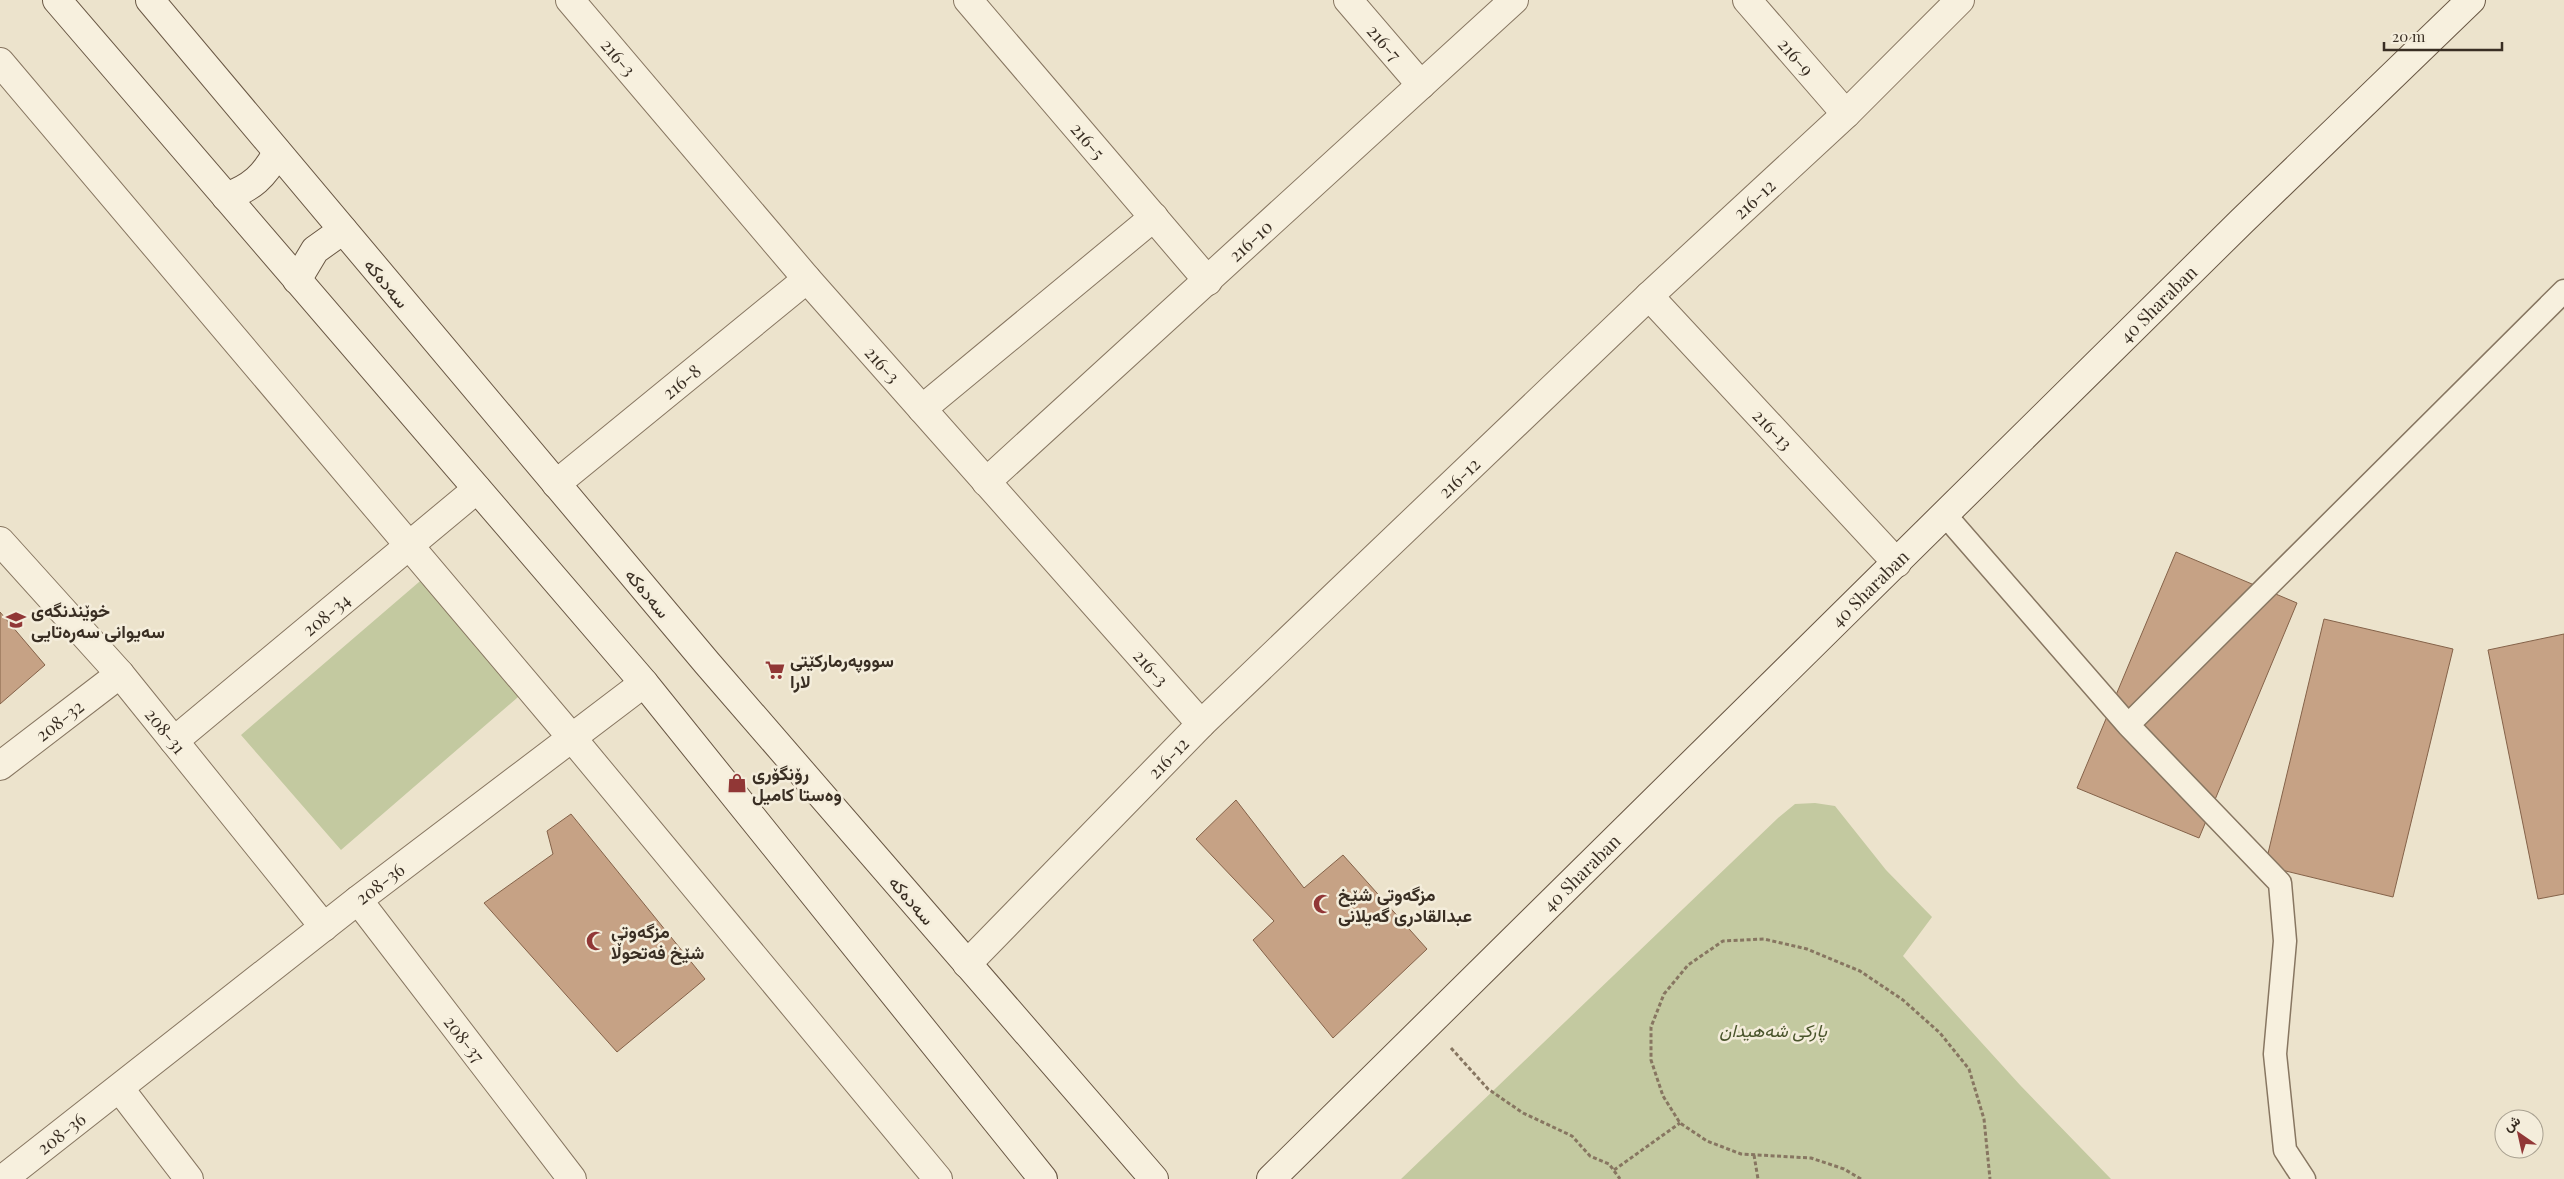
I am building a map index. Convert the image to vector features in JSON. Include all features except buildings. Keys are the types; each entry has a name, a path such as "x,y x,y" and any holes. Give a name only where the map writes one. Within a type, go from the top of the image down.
{"street":[{"path":"57,0 644,683 1043,1179"},
{"name":"سەدەکە","path":"150,0 556,484 1154,1179"},
{"name":"216-3","path":"570,0 807,279 1201,724"},
{"name":"216-5","path":"968,0 1208,281"},
{"name":"216-7","path":"1348,0 1421,85"},
{"name":"216-10","path":"986,482 1514,0"},
{"name":"216-9","path":"1746,0 1846,114"},
{"name":"216-12","path":"968,964 1201,724 1649,296 1846,114 1960,0"},
{"name":"40 Sharaban","path":"1271,1179 1946,516 2249,215 2471,0"},
{"path":"0,62 572,738 938,1179"},
{"path":"226,197 243,191 257,181 269,168 277,152"},
{"path":"922,409 1154,217"},
{"path":"296,280 315,250 343,230"},
{"name":"216-8","path":"556,484 807,279"},
{"name":"216-13","path":"1649,296 1898,563"},
{"name":"208-34","path":"174,741 477,488"},
{"name":"208-31","path":"0,541 120,674 324,927"},
{"name":"208-32","path":"0,766 120,674"},
{"name":"208-36","path":"3,1179 120,1089 358,900 644,683"},
{"name":"208-37","path":"358,900 572,1179"},
{"path":"120,1089 189,1179"}],"lane":[{"path":"2128,724 2564,291"},
{"path":"1946,516 2128,724 2280,883 2285,942 2275,1054 2285,1150 2304,1179"}],"path":[{"path":"1861,1179 1844,1169 1811,1158 1741,1154 1707,1141 1680,1123 1663,1096 1651,1060 1651,1026 1664,994 1688,965 1723,941 1764,939 1807,948 1860,971 1903,1000 1940,1033 1969,1069 1984,1119 1990,1179"},
{"path":"1429,1023 1488,1089 1523,1113 1572,1136 1590,1156 1609,1164 1620,1179"},
{"path":"1614,1170 1680,1123"},
{"path":"1754,1155 1758,1179"}],"green space":[{"path":"426,576 525,691 341,850 241,735"},
{"name":"پارکی شەهیدان","path":"1815,803 1835,806 1886,870 1932,917 1903,956 2020,1085 2111,1179 1401,1179 1778,818 1795,804"}],"place":[{"name":"خوێندنگەی سەیوانی سەرەتایی","path":"16,620"},
{"name":"سووپەرمارکێتی لارا","path":"775,670"},
{"name":"رۆنگۆری وەستا کامیل","path":"737,783"},
{"name":"مزگەوتی شێخ عبدالقادری گەیلانی","path":"1323,904"},
{"name":"مزگەوتی شێخ فەتحوڵا","path":"596,941"}]}
